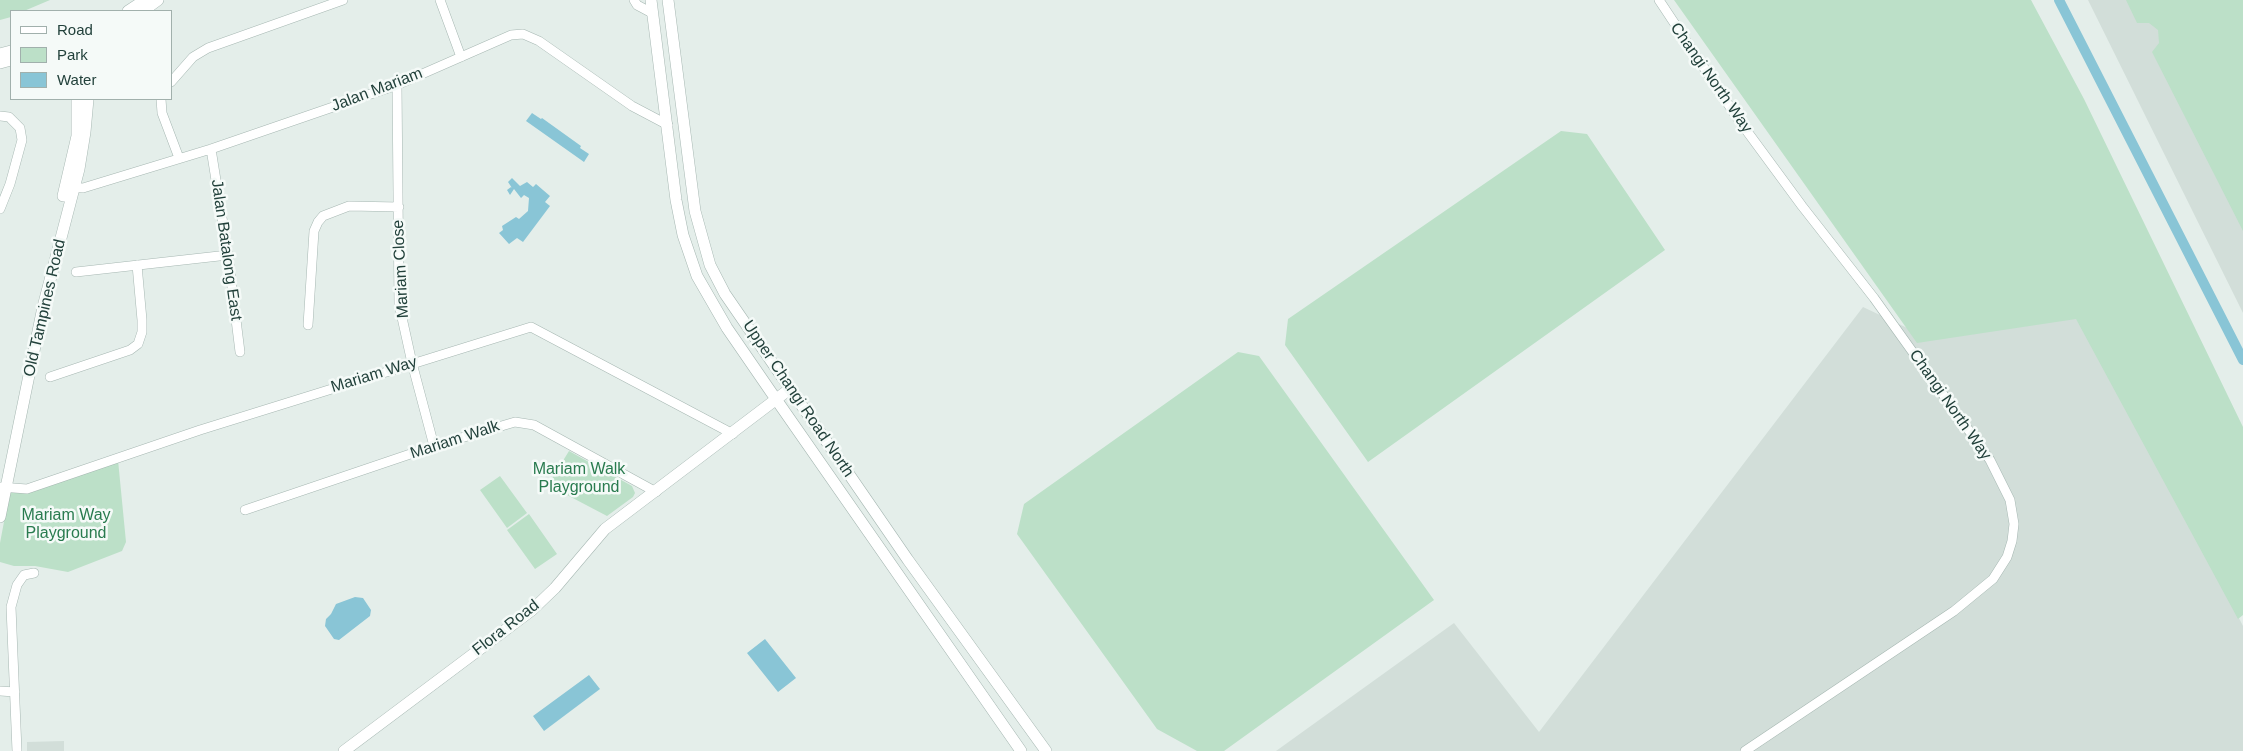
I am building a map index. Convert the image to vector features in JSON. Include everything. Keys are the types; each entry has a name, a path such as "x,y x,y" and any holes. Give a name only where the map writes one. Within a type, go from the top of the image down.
{"street":[{"path":"130,10 145,0"},
{"path":"144,10 158,0"},
{"path":"172,81 193,57 208,48 343,0"},
{"path":"440,0 460,56"},
{"path":"634,0 637,5 652,13"},
{"name":"Upper Changi Road North","path":"651,0 676,200 683,234 697,276 727,328 776,400 1021,751"},
{"name":"Upper Changi Road North","path":"668,0 688,155 702,241 710,265 726,294 908,560 1046,751"},
{"name":"Changi North Way","path":"1659,0 1738,119 1802,206 1874,298 1990,460 2010,500 2014,524 2012,541 2007,557 1993,579 1980,590 1954,611 1745,751"},
{"name":"Jalan Mariam","path":"69,187 83,188 211,149 397,85 502,38 523,34 540,41 632,106 668,125"},
{"name":"Mariam Close","path":"397,85 399,304 434,446"},
{"name":"Old Tampines Road","path":"0,518 2,485 44,307 69,187 85,132 86,100"},
{"path":"161,100 162,113 179,158"},
{"path":"0,116 9,117 20,128 22,140 10,184 0,209"},
{"name":"Jalan Batalong East","path":"211,149 228,255 240,352"},
{"name":"Mariam Close","path":"308,325 314,231 318,222 324,216 349,206 398,207"},
{"path":"76,272 228,255"},
{"path":"50,378 130,350 138,344 142,332 142,320 137,266"},
{"name":"Mariam Way","path":"2,485 26,489 200,430 531,327 733,434"},
{"path":"656,492 791,388"},
{"name":"Mariam Walk","path":"245,510 503,424 523,422 534,425 656,492"},
{"name":"Flora Road","path":"344,751 532,610 555,588 605,529 656,492"},
{"path":"17,751 11,607 17,584 24,574 34,573"},
{"path":"990,707 1000,688"},
{"path":"0,690 15,692"}],"shaded area":[{"path":"2088,0 2243,0 2243,313"},
{"path":"1863,307 1920,334 2081,312 2243,626 2243,751 1276,751 1454,623 1539,732"},
{"path":"64,741 64,751 27,751 27,742"}],"green space":[{"path":"0,0 50,0 26,10 10,10 10,17 0,20"},
{"path":"1674,0 2031,0 2084,99 2243,427 2243,615 2238,619 2076,319 1917,343"},
{"path":"2126,0 2243,0 2243,231 2152,52 2159,43 2158,30 2149,23 2137,23"},
{"path":"1561,131 1587,134 1665,250 1368,462 1285,345 1288,319"},
{"path":"1238,352 1259,356 1434,600 1224,751 1197,751 1157,729 1017,534 1024,504"},
{"name":"Mariam Walk Playground","path":"569,451 632,486 635,493 633,497 607,516 548,485"},
{"name":"Mariam Way Playground","path":"118,460 126,542 122,551 68,572 35,566 14,566 0,562 0,543 10,490"},
{"path":"500,476 527,513 507,528 480,490"},
{"path":"529,514 557,554 535,569 507,530"}],"water":[{"path":"532,113 581,146 580,148 589,154 584,162 526,121"},
{"path":"512,178 520,186 527,182 533,187 536,184 550,196 545,202 550,206 523,242 517,238 509,244 499,233 503,230 502,226 516,217 519,219 528,211 529,198 524,195 521,198 514,189 510,195 507,190 512,188 508,182"},
{"path":"355,597 363,598 371,610 370,616 339,640 334,639 325,626 326,619 336,604"},
{"path":"765,639 796,678 778,692 747,653"},
{"path":"589,675 600,689 544,731 533,716"}],"waterway":[{"path":"2059,0 2243,360"}]}
